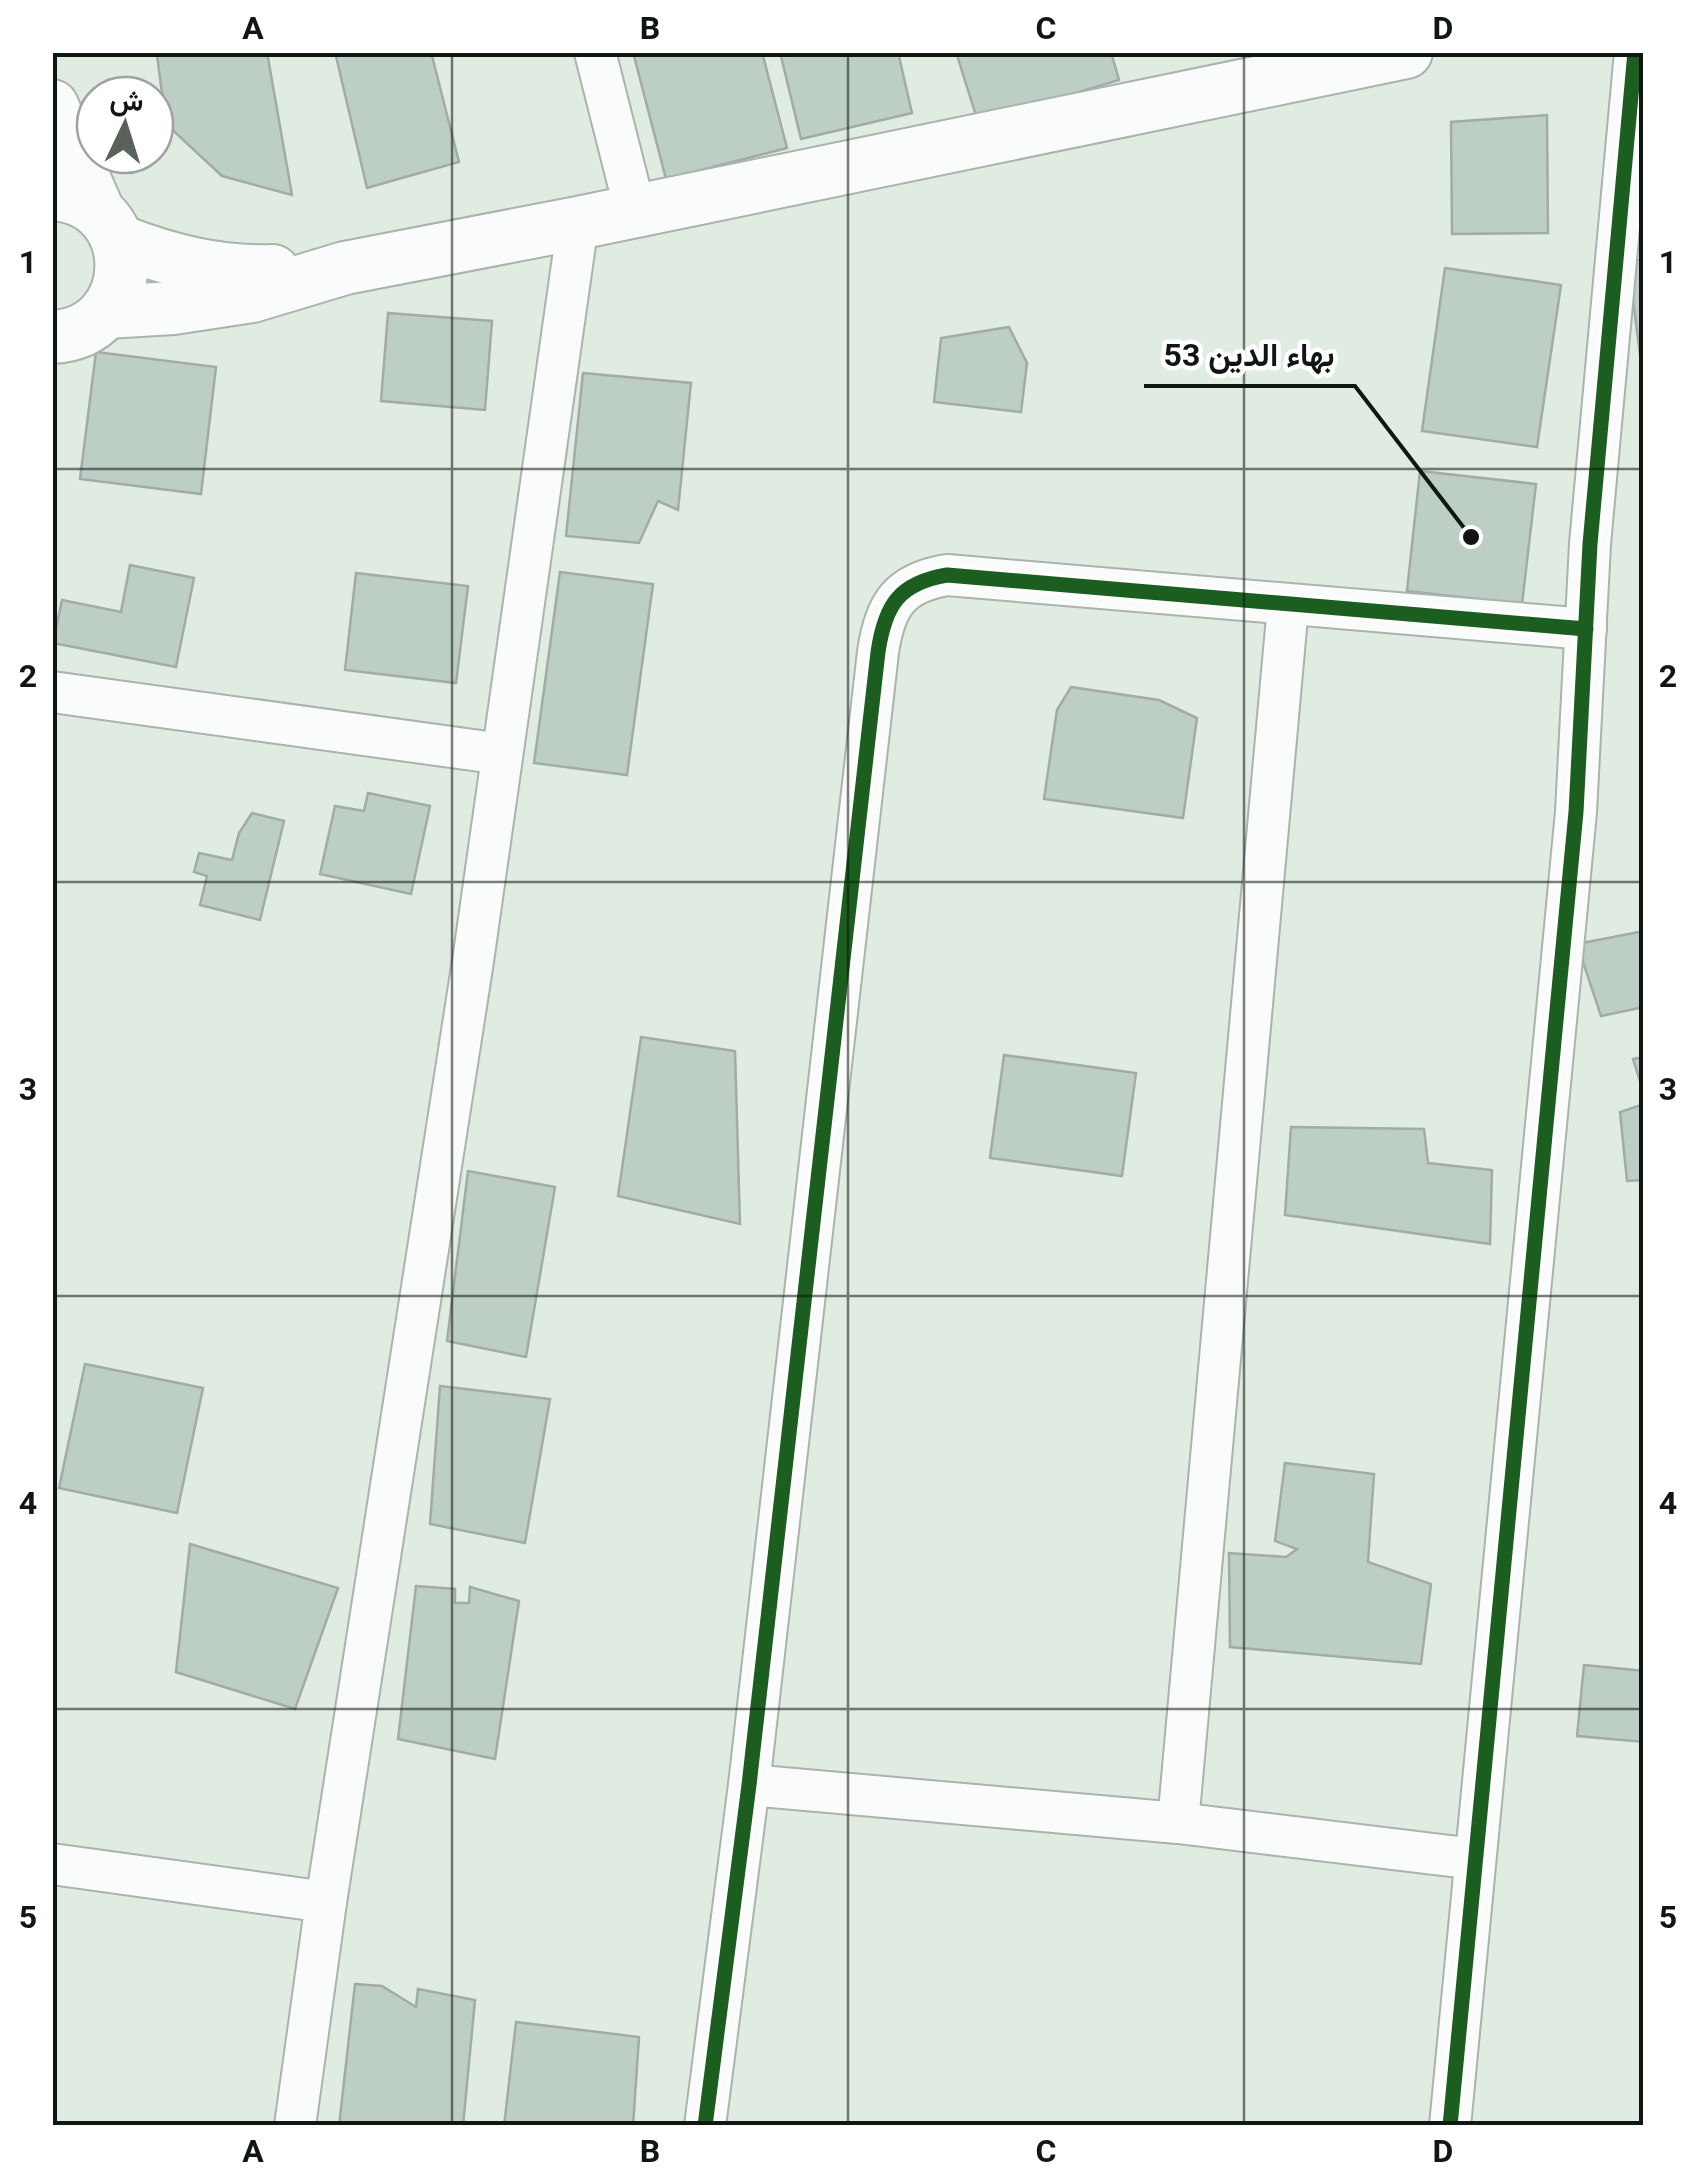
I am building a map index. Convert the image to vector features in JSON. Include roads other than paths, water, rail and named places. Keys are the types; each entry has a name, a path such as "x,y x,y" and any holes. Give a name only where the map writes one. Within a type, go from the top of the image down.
{"street":[{"path":"595,52 636,210"},
{"path":"69,336 173,308 252,296 345,268 1406,52"},
{"path":"1450,2126 1576,812 1590,544 1635,52"},
{"path":"52,106 90,215 123,266 118,291 69,336"},
{"path":"90,215 188,265 236,272 345,268"},
{"path":"295,2126 578,223"},
{"path":"705,2126 749,1785 878,652 890,606 904,591 923,580 947,576 1586,630"},
{"path":"1178,1823 1288,606"},
{"path":"52,692 502,754"},
{"path":"749,1785 1178,1823 1475,1858"},
{"path":"52,1864 326,1902"}],"place":[{"name":"بهاء الدين 53","path":"1471,537"}]}
